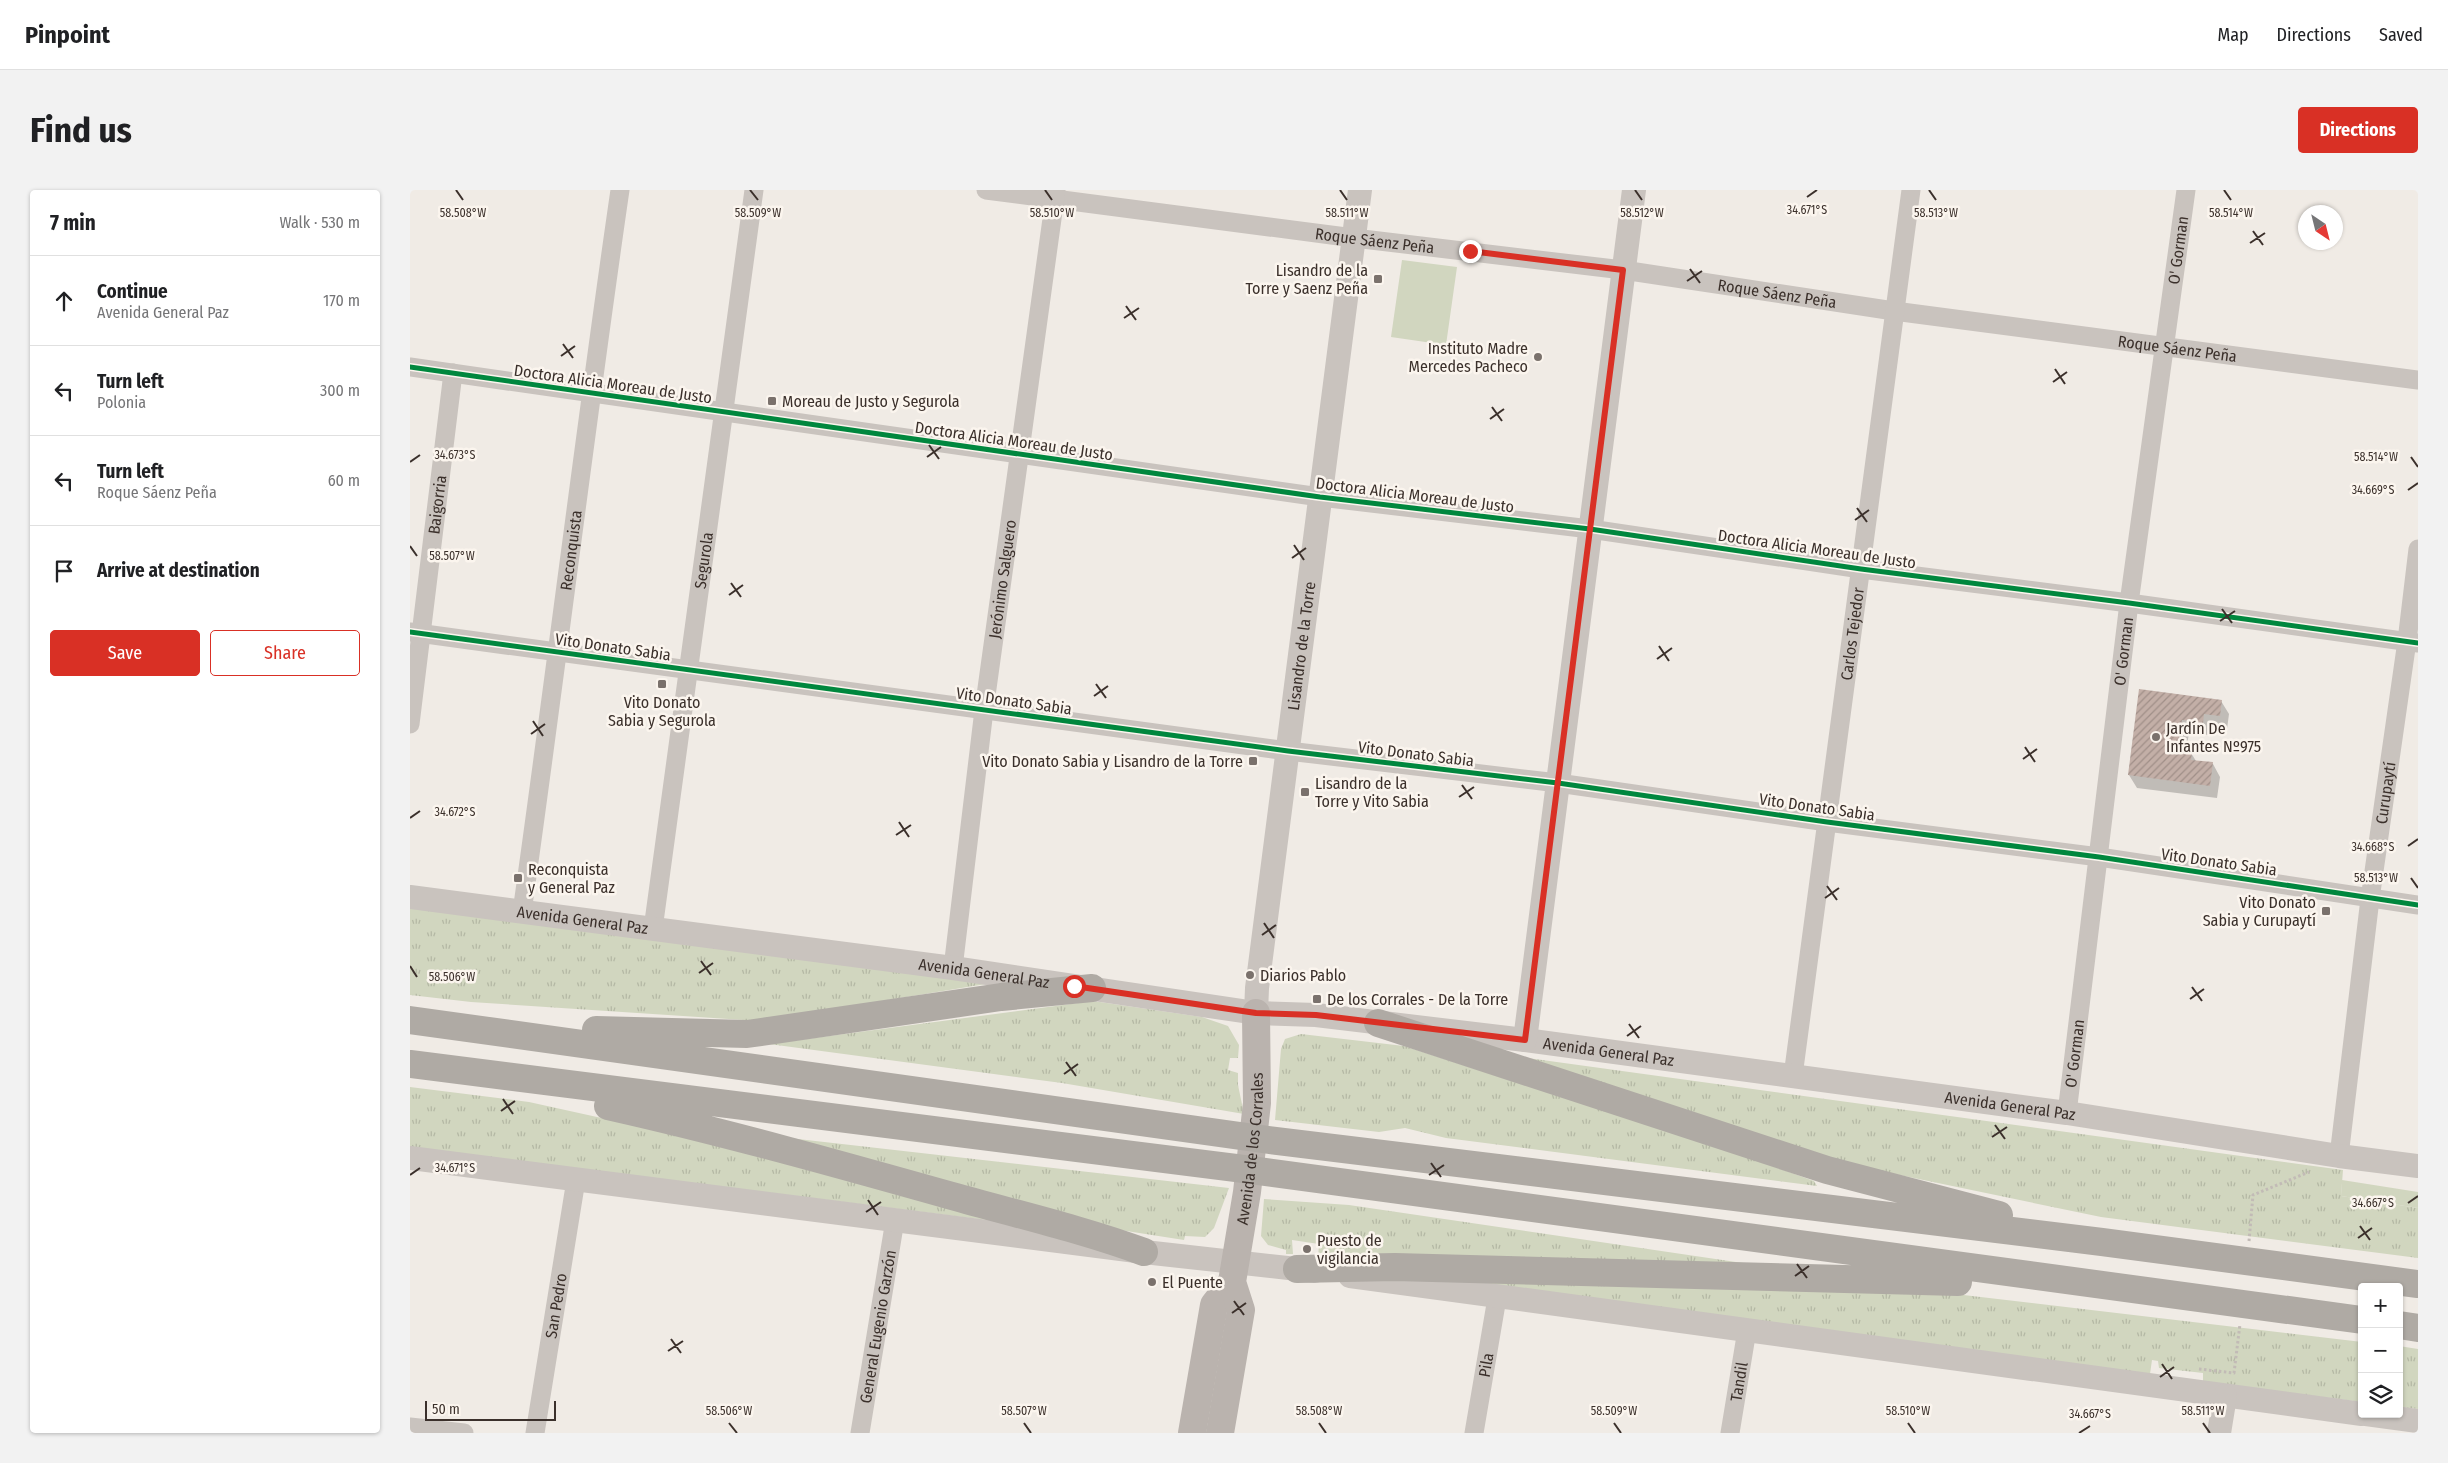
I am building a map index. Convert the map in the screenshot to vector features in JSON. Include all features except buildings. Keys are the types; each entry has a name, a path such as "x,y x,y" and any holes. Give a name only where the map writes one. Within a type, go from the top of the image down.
{"highway":[{"path":"456,1026 747,1034 1001,997 1092,988"},
{"path":"410,1020 1269,1140 2102,1242 2418,1284"},
{"path":"1378,1023 1827,1170 2102,1242"},
{"path":"420,1066 717,1130 1095,1234 1144,1252"},
{"path":"420,1066 1236,1168 2358,1319"},
{"path":"1297,1268 1395,1267 1492,1269 2114,1288"},
{"path":"2403,1326 2418,1328"}],"main road":[{"name":"Avenida de los Corrales","path":"1192,1433 1214,1305 1233,1272 1247,1192 1257,1103 1256,1013"},
{"name":"Avenida de los Corrales","path":"1220,1433 1241,1310 1233,1272"}],"street":[{"name":"Reconquista","path":"522,912 558,652 590,393 620,190"},
{"name":"Segurola","path":"653,929 690,670 754,190"},
{"name":"Roque Sáenz Peña","path":"986,190 1055,195 1354,238 1623,270 1894,311 2166,345 2418,380"},
{"name":"Lisandro de la Torre","path":"1256,1013 1257,988 1360,190"},
{"path":"1525,1040 1634,190"},
{"name":"Carlos Tejedor","path":"1793,1076 1911,190"},
{"name":"O' Gorman","path":"2067,1113 2129,603 2186,190"},
{"name":"Jerónimo Salguero","path":"953,968 984,710 1055,195"},
{"name":"Doctora Alicia Moreau de Justo","path":"410,367 1320,497 1590,529 1861,569 2413,642"},
{"name":"Baigorria","path":"410,724 416,633 453,373"},
{"name":"Curupaytí","path":"2339,1156 2370,899 2413,642 2418,549"},
{"name":"Vito Donato Sabia","path":"416,633 1288,751 1558,783 1827,822 2099,857 2418,905"},
{"name":"Avenida General Paz","path":"410,897 953,968 1256,1013 1316,1015 1525,1040 2067,1113 2339,1156 2418,1166"},
{"path":"410,1158 1144,1252 1233,1272 1297,1268 1497,1298 1747,1330 2358,1413"},
{"name":"San Pedro","path":"535,1433 576,1180"},
{"name":"General Eugenio Garzón","path":"860,1433 896,1220"},
{"name":"Pila","path":"1474,1433 1497,1298"},
{"name":"Tandil","path":"1730,1433 1747,1330"},
{"path":"2219,1433 2225,1396"},
{"path":"2396,1418 2418,1421"},
{"path":"410,1426 464,1433"}],"path":[{"path":"2252,1211 2253,1195 2312,1171"}],"green space":[{"path":"1402,260 1457,267 1446,345 1391,337"},
{"path":"410,905 992,983 759,1021 471,1002 410,995"},
{"path":"1093,1001 1202,1017 1228,1026 1239,1045 1238,1058 1230,1058 1228,1070 1238,1073 1238,1085 1244,1114 1062,1083 769,1044"},
{"path":"1301,1034 1404,1046 1731,1151 1814,1181 1817,1186 1446,1138 1405,1128 1379,1132 1275,1120 1281,1049 1285,1039"},
{"path":"1513,1056 2343,1170 2341,1196 2418,1208 2418,1258 2101,1217 1861,1167"},
{"path":"410,1087 529,1102 724,1145 1041,1227 410,1147"},
{"path":"789,1138 1229,1188 1214,1228 1205,1237 1185,1236 1184,1240 1120,1230"},
{"path":"2342,1180 2418,1192 2418,1208 2341,1196"},
{"path":"1264,1199 1349,1205 1804,1272 1318,1258 1319,1244 1292,1240 1293,1254 1286,1254 1286,1250 1268,1245 1261,1236"},
{"path":"1444,1280 1955,1294 2358,1342 2358,1401 2203,1382 2203,1373 2159,1368 2158,1361 2152,1360 2150,1374"},
{"path":"2403,1347 2418,1349 2418,1409 2403,1407"}],"cycle path":[{"path":"410,367 1320,497 1590,529 1861,569 2129,603 2418,643"},
{"path":"410,632 1288,751 1558,783 1827,822 2099,857 2418,905"}],"place":[{"name":"Lisandro de la Torre y Saenz Peña","path":"1378,279"},
{"name":"Instituto Madre Mercedes Pacheco","path":"1538,357"},
{"name":"Moreau de Justo y Segurola","path":"772,401"},
{"name":"Vito Donato Sabia y Segurola","path":"662,684"},
{"name":"Jardín De Infantes Nº975","path":"2156,737"},
{"name":"Vito Donato Sabia y Lisandro de la Torre","path":"1253,761"},
{"name":"Lisandro de la Torre y Vito Sabia","path":"1305,792"},
{"name":"Reconquista y General Paz","path":"518,878"},
{"name":"Vito Donato Sabia y Curupaytí","path":"2326,911"},
{"name":"Diarios Pablo","path":"1250,975"},
{"name":"De los Corrales - De la Torre","path":"1317,999"},
{"name":"Puesto de vigilancia","path":"1307,1249"},
{"name":"El Puente","path":"1152,1282"}],"route":[{"path":"1074,986 1256,1013 1316,1015 1525,1040 1623,270 1470,251"}]}
